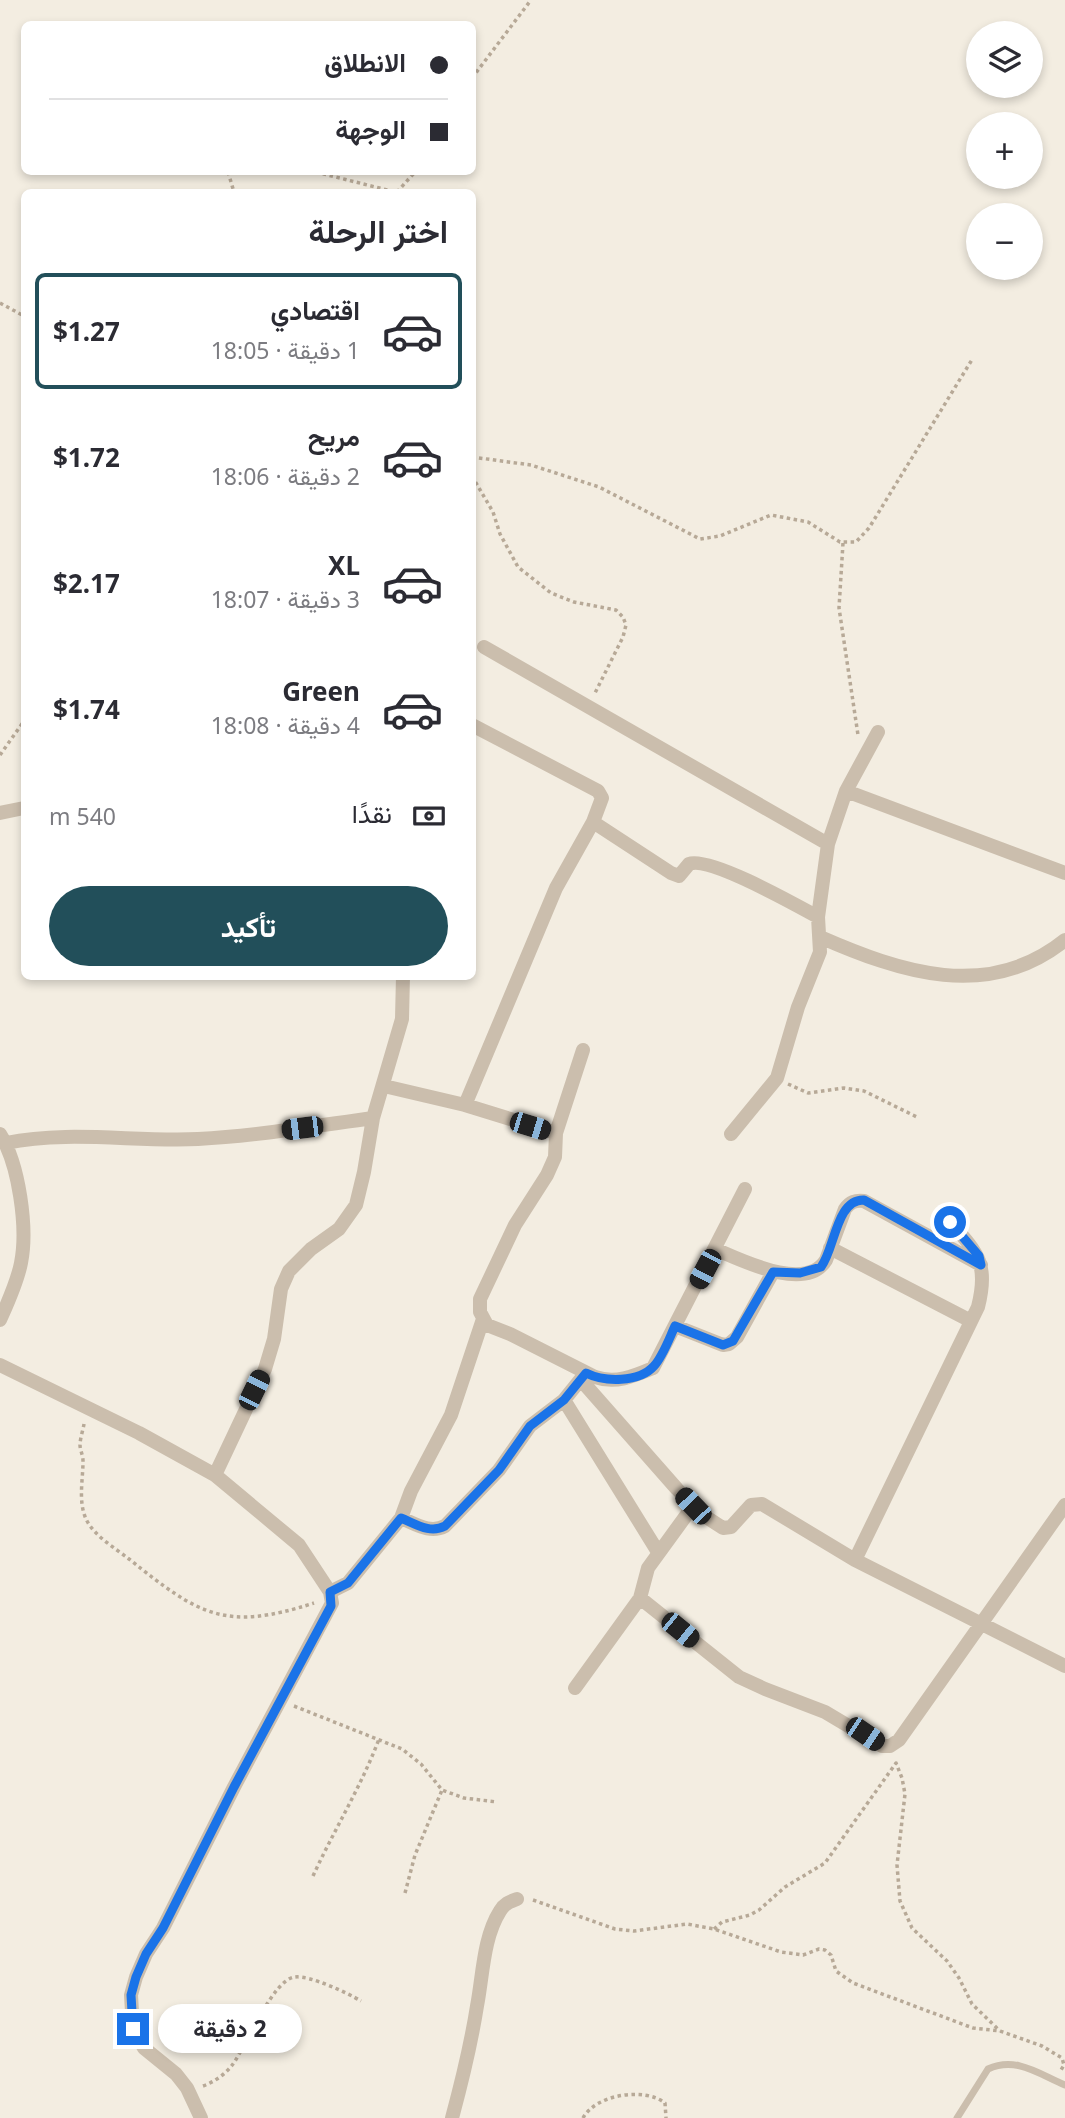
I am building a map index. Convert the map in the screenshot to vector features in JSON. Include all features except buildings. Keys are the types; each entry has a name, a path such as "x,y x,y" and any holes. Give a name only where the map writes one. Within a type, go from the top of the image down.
{"street":[{"path":"484,647 828,844"},
{"path":"465,1105 556,888 593,822 602,797 598,791 476,727"},
{"path":"731,1134 777,1078 799,1007 820,952 818,917 828,844 846,791 878,732"},
{"path":"846,791 1065,873"},
{"path":"0,813 21,809"},
{"path":"593,822 671,873 679,876 689,864 703,863 770,891 818,917"},
{"path":"820,937 858,954 907,969 977,977 1023,964 1065,940"},
{"path":"215,1475 265,1369 274,1339 281,1289 289,1271 311,1249 339,1229 356,1205 373,1118 402,1019 403,980"},
{"path":"583,1050 556,1133 555,1157 547,1175 515,1225 483,1293 480,1312 487,1325 510,1334 583,1376 693,1506 725,1529 734,1525 748,1507 762,1504 855,1560 1065,1666"},
{"path":"384,1086 465,1105 556,1133"},
{"path":"0,1320 18,1276 23,1246 16,1180 3,1138 196,1139 373,1118"},
{"path":"583,1376 606,1380 630,1378 653,1368 745,1189"},
{"path":"715,1249 773,1272 800,1273 817,1270 824,1264 845,1209 854,1201 864,1200 981,1265"},
{"path":"855,1560 971,1321 981,1294 979,1256 950,1222"},
{"path":"830,1248 971,1321"},
{"path":"675,1326 723,1345 729,1344 737,1337 773,1272"},
{"path":"331,1595 348,1583 401,1518 411,1491 451,1416 483,1319"},
{"path":"0,1365 139,1433 215,1475 299,1545 331,1595 331,1606 279,1701 163,1928 146,1954 131,1995 133,2029 138,2038 144,2048 176,2074 187,2088 201,2118"},
{"path":"401,1518 428,1529 438,1530 445,1526 499,1470 530,1426 564,1400 583,1376"},
{"path":"564,1400 658,1552"},
{"path":"575,1688 640,1598 648,1567 693,1506"},
{"path":"640,1598 739,1677 825,1712 886,1746 899,1740 1065,1506"},
{"path":"452,2118 469,2052 493,1923 506,1903 517,1899"}],"lane":[{"path":"957,2118 988,2069 994,2066 1018,2064 1065,2085"}],"path":[{"path":"476,73 531,0"},
{"path":"328,175 384,189"},
{"path":"399,189 412,175"},
{"path":"0,303 21,315"},
{"path":"476,458 531,465 599,486 700,539 720,536 771,514 808,522 843,543 856,542 869,528 973,358"},
{"path":"476,483 493,512 506,546 518,567 551,593 574,602 616,610 623,617 626,625 623,637 588,706"},
{"path":"843,543 839,608 863,761"},
{"path":"0,755 21,726"},
{"path":"777,1078 808,1093 844,1088 864,1090 919,1118"},
{"path":"88,1408 80,1445 83,1463 82,1505 87,1521 99,1535 167,1589 213,1614 230,1617 250,1617 294,1609 331,1595"},
{"path":"279,1701 409,1753 442,1790 464,1798 497,1802"},
{"path":"313,1876 366,1774 379,1739"},
{"path":"714,1929 722,1922 759,1910 785,1887 825,1863 896,1763 905,1794 897,1865 900,1901 912,1928 947,1961 972,2004 1000,2031"},
{"path":"405,1893 415,1855 442,1790"},
{"path":"517,1899 546,1904 615,1929 634,1930 687,1924 714,1929 781,1952 803,1955 819,1949 825,1950 831,1955 836,1971 853,1983 973,2028 1000,2031 1042,2046 1062,2058 1064,2065 1055,2081"},
{"path":"187,2088 206,2085 228,2070 255,2022 280,1987 291,1977 300,1976 324,1984 361,2001"},
{"path":"583,2118 594,2104 602,2101 622,2096 651,2095 665,2103 666,2118"}],"route":[{"path":"133,2029 131,1995 146,1954 163,1928 234,1787 331,1606 330,1592 348,1583 401,1518 428,1529 438,1530 445,1526 474,1499 499,1470 530,1426 564,1400 586,1373 606,1380 630,1378 653,1368 675,1326 723,1345 729,1344 737,1337 773,1272 800,1273 821,1267 845,1209 854,1201 864,1200 981,1265 979,1256 950,1222"}]}
